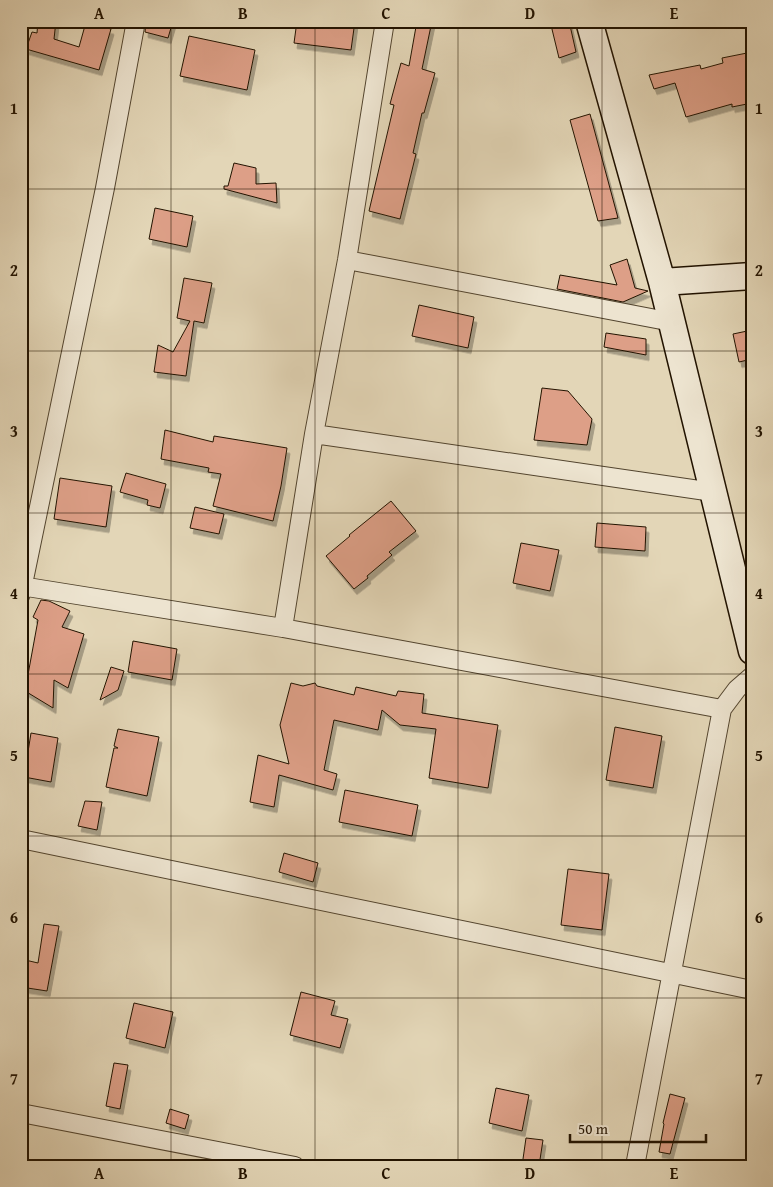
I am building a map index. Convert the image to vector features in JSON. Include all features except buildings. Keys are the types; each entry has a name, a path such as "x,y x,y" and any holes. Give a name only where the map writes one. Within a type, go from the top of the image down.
{"street":[{"path":"136,21 105,188 22,589 283,628 722,709"},
{"path":"283,628 314,434 347,260 385,21"},
{"path":"589,21 662,282 752,651"},
{"path":"347,260 672,322"},
{"path":"662,282 752,276"},
{"path":"314,434 713,492"},
{"path":"635,1166 722,709 737,690 752,676"},
{"path":"21,839 752,990"},
{"path":"21,1113 295,1166"}]}
